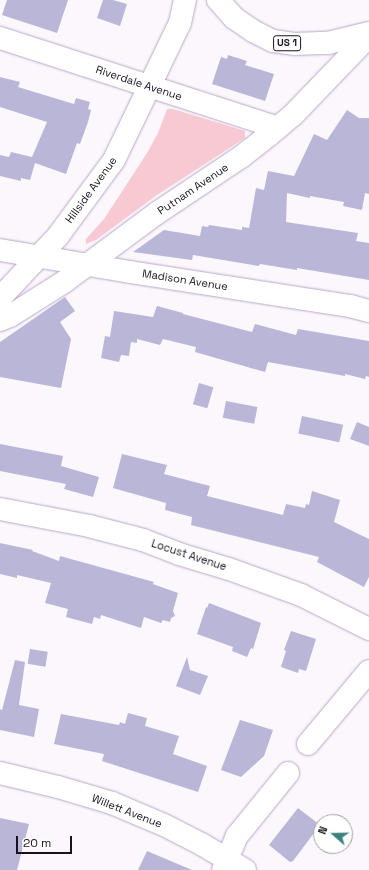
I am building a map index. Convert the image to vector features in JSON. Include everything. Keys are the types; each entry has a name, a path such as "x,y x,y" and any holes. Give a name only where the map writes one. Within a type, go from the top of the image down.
{"street":[{"name":"Hillside Avenue","path":"0,298 58,236 114,160 180,23 186,0"},
{"name":"Putnam Avenue","path":"218,0 234,18 253,31 273,41 294,44 356,42"},
{"name":"Putnam Avenue","path":"0,320 10,316 88,265 157,213 241,157 278,128 356,42 369,32"},
{"name":"Riverdale Avenue","path":"0,38 278,128"},
{"name":"Madison Avenue","path":"0,250 350,306 369,311"},
{"name":"Locust Avenue","path":"0,510 89,526 143,540 301,595 369,629"},
{"path":"308,744 369,671"},
{"name":"Willett Avenue","path":"0,773 58,787 112,803 164,825 231,866"},
{"path":"231,866 237,836 288,773"}],"shaded area":[{"path":"167,109 173,109 245,131 245,138 157,195 96,240 86,244 86,239 104,219 147,153 158,133"}],"building":[{"path":"7,0 68,0 57,33 2,15"},
{"path":"103,0 113,0 127,4 120,26 97,18"},
{"path":"228,55 247,61 245,65 274,74 265,101 212,84 221,57 227,59"},
{"path":"0,77 20,82 18,87 74,104 76,98 90,102 88,109 91,110 88,122 80,144 77,143 66,174 35,163 30,180 21,178 21,181 0,176 0,155 9,157 11,152 32,157 47,122 0,107"},
{"path":"347,110 359,118 369,118 369,194 365,193 362,210 343,206 344,202 310,196 310,198 287,193 286,222 358,233 356,241 369,243 369,280 297,268 297,270 260,264 259,266 193,255 192,260 133,252 164,230 200,236 202,226 208,227 209,225 242,230 242,227 249,228 256,188 264,190 268,171 294,176 314,134 327,140"},
{"path":"65,297 75,311 60,322 71,339 61,388 0,377 0,342"},
{"path":"157,306 252,332 255,324 296,335 298,329 369,341 369,377 366,376 365,379 345,374 345,376 268,362 265,372 195,352 196,347 163,339 160,345 137,339 137,343 131,342 129,356 121,355 119,362 101,358 105,336 110,337 114,311 153,317"},
{"path":"199,383 213,387 207,408 193,404"},
{"path":"226,401 257,407 254,424 223,418"},
{"path":"302,416 343,425 339,442 298,434"},
{"path":"357,422 369,427 369,446 350,439"},
{"path":"0,444 63,456 61,466 99,477 93,497 64,489 66,484 0,471"},
{"path":"122,454 167,465 164,474 210,486 207,496 283,515 286,504 305,508 306,504 309,505 312,491 340,500 334,522 369,539 369,577 364,587 317,562 319,557 191,525 192,517 165,510 166,503 113,488"},
{"path":"0,543 33,550 32,551 59,561 60,556 154,582 153,584 178,593 173,611 175,616 171,618 170,622 163,620 161,623 144,617 141,628 101,615 100,619 94,617 92,624 66,617 68,609 45,603 51,583 17,575 17,578 0,574"},
{"path":"209,603 261,623 253,649 251,648 247,657 232,651 233,647 197,634 206,607 207,608"},
{"path":"291,631 316,639 306,671 299,669 298,673 281,667 286,651 284,650"},
{"path":"30,649 48,652 45,667 28,664"},
{"path":"187,657 190,670 208,676 200,695 176,686"},
{"path":"15,660 25,662 19,705 39,709 34,737 0,730 0,709 2,710"},
{"path":"128,713 147,718 145,726 179,736 173,754 207,766 198,792 102,761 104,754 54,744 61,714 119,725 120,722 125,724"},
{"path":"240,720 273,730 264,756 241,777 221,770"},
{"path":"298,808 313,820 313,834 293,861 290,862 269,845"},
{"path":"0,818 29,824 17,870 0,870"},
{"path":"147,851 192,870 138,870"}]}
